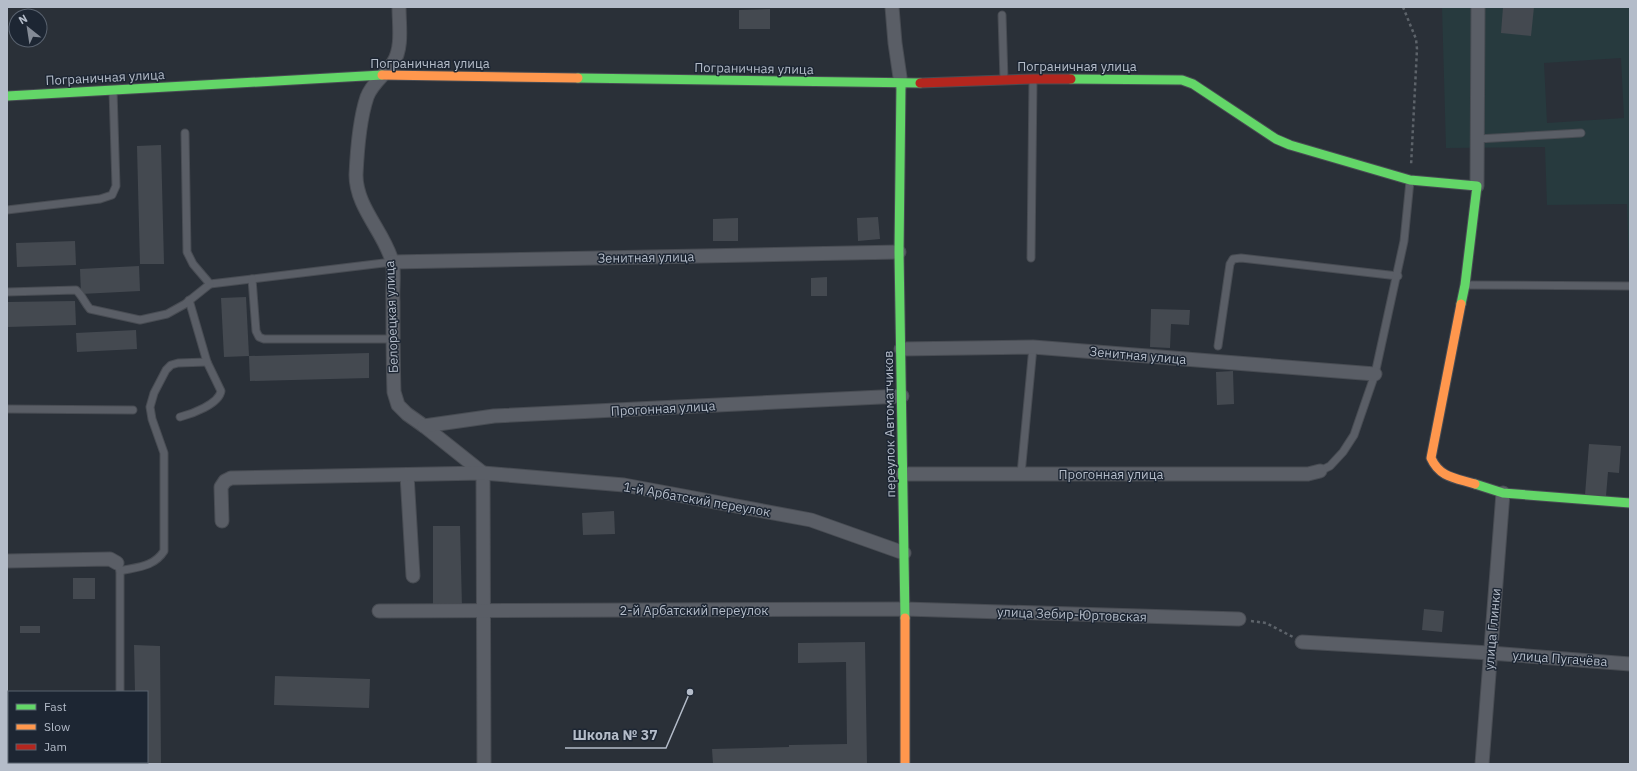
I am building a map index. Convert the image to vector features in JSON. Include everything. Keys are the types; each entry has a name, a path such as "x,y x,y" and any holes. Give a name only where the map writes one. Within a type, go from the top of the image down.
{"street":[{"name":"Белорецкая улица","path":"399,7 399,48 394,63 375,84 368,96 362,120 356,178 364,202 383,239 392,262 394,392 398,405 407,414 424,426"},
{"path":"892,7 901,84"},
{"path":"1478,7 1477,186 1465,285 1431,458 1435,467 1443,474 1503,494 1630,503"},
{"name":"Пограничная улица","path":"7,96 384,75 901,84 1033,79 1182,80 1193,84 1276,139 1410,180 1477,186"},
{"name":"переулок Автоматчиков","path":"901,84 899,252 905,609 905,764"},
{"name":"Зенитная улица","path":"392,262 899,252"},
{"name":"Зенитная улица","path":"901,349 1033,347 1375,374"},
{"name":"Прогонная улица","path":"424,426 494,416 902,396"},
{"path":"424,426 483,474 484,764"},
{"name":"Прогонная улица","path":"903,474 1308,474 1320,470"},
{"name":"1-й Арбатский переулок","path":"222,521 221,487 225,481 231,478 483,474 624,485 803,518 904,553"},
{"path":"407,475 413,576"},
{"name":"улица Глинки","path":"1482,764 1503,494"},
{"path":"7,561 110,559 119,567"},
{"name":"2-й Арбатский переулок","path":"379,612 905,609"},
{"name":"улица Зебир-Юртовская","path":"905,609 1238,619"},
{"name":"улица Пугачёва","path":"1302,642 1490,653 1630,664"}],"lane":[{"path":"1002,16 1004,80"},
{"path":"1031,258 1033,79"},
{"path":"7,210 100,199 112,194 116,186 113,90"},
{"path":"185,133 187,252 193,264 210,284"},
{"path":"1477,139 1581,133"},
{"path":"1320,470 1330,466 1343,452 1354,435 1375,374 1398,276 1404,241 1410,180"},
{"path":"1218,346 1230,264 1233,259 1241,258 1398,276"},
{"path":"7,292 76,290 81,294 85,304 90,309 140,320 167,314 210,284 392,262"},
{"path":"252,279 256,331 259,337 264,339 393,339"},
{"path":"1465,285 1630,286"},
{"path":"180,417 192,414 217,400 221,391 207,362 189,300"},
{"path":"1021,474 1033,347"},
{"path":"120,691 119,567 152,564 160,559 164,551 164,453 152,419 150,407 154,393 166,370 171,365 178,363 207,362"},
{"path":"7,410 133,410"}],"path":[{"path":"1403,7 1416,39 1417,49 1410,180"},
{"path":"1238,619 1266,623 1302,642"}],"green space":[{"path":"1442,7 1630,7 1630,296 1627,204 1547,205 1545,147 1446,148","holes":["1621,58 1624,118 1547,123 1544,63"]}],"building":[{"path":"1503,7 1534,7 1531,36 1501,33"},
{"path":"770,9 770,29 739,29 739,10"},
{"path":"161,145 164,264 140,264 137,146"},
{"path":"878,217 880,239 858,241 857,218"},
{"path":"738,218 738,241 713,241 713,219"},
{"path":"75,241 76,265 17,267 16,243"},
{"path":"139,266 140,291 81,294 80,269"},
{"path":"827,277 827,296 811,296 811,278"},
{"path":"246,297 249,356 224,357 221,298"},
{"path":"75,301 76,325 7,327 7,302"},
{"path":"1151,309 1190,310 1189,325 1171,324 1170,348 1150,347"},
{"path":"136,330 137,349 77,352 76,333"},
{"path":"369,353 369,378 250,381 249,356"},
{"path":"1233,371 1234,404 1217,405 1216,372"},
{"path":"1589,444 1621,446 1619,473 1608,472 1606,496 1585,495"},
{"path":"614,511 615,534 583,535 582,513"},
{"path":"433,526 460,526 462,608 433,610"},
{"path":"73,578 95,578 95,599 73,599"},
{"path":"1424,609 1444,611 1442,632 1422,630"},
{"path":"20,626 40,626 40,633 20,633"},
{"path":"865,642 867,764 713,764 712,749 847,744 846,662 798,663 798,643"},
{"path":"134,645 160,646 161,764 135,764 148,763 148,691 135,691"},
{"path":"275,676 370,679 369,708 274,705"}],"traffic: fast":[{"path":"7,96 382,75"},
{"path":"578,78 920,83"},
{"path":"1071,79 1182,80 1193,84 1276,139 1290,145 1410,180 1477,186 1465,285 1461,304"},
{"path":"901,84 899,252 905,618"},
{"path":"1475,484 1503,493 1630,503"}],"traffic: slow":[{"path":"382,75 578,78"},
{"path":"1461,304 1431,458 1439,470 1449,476 1475,484"},
{"path":"905,618 905,764"}],"traffic: jam":[{"path":"920,83 1071,79"}],"place":[{"name":"Школа № 37","path":"690,692"}]}
